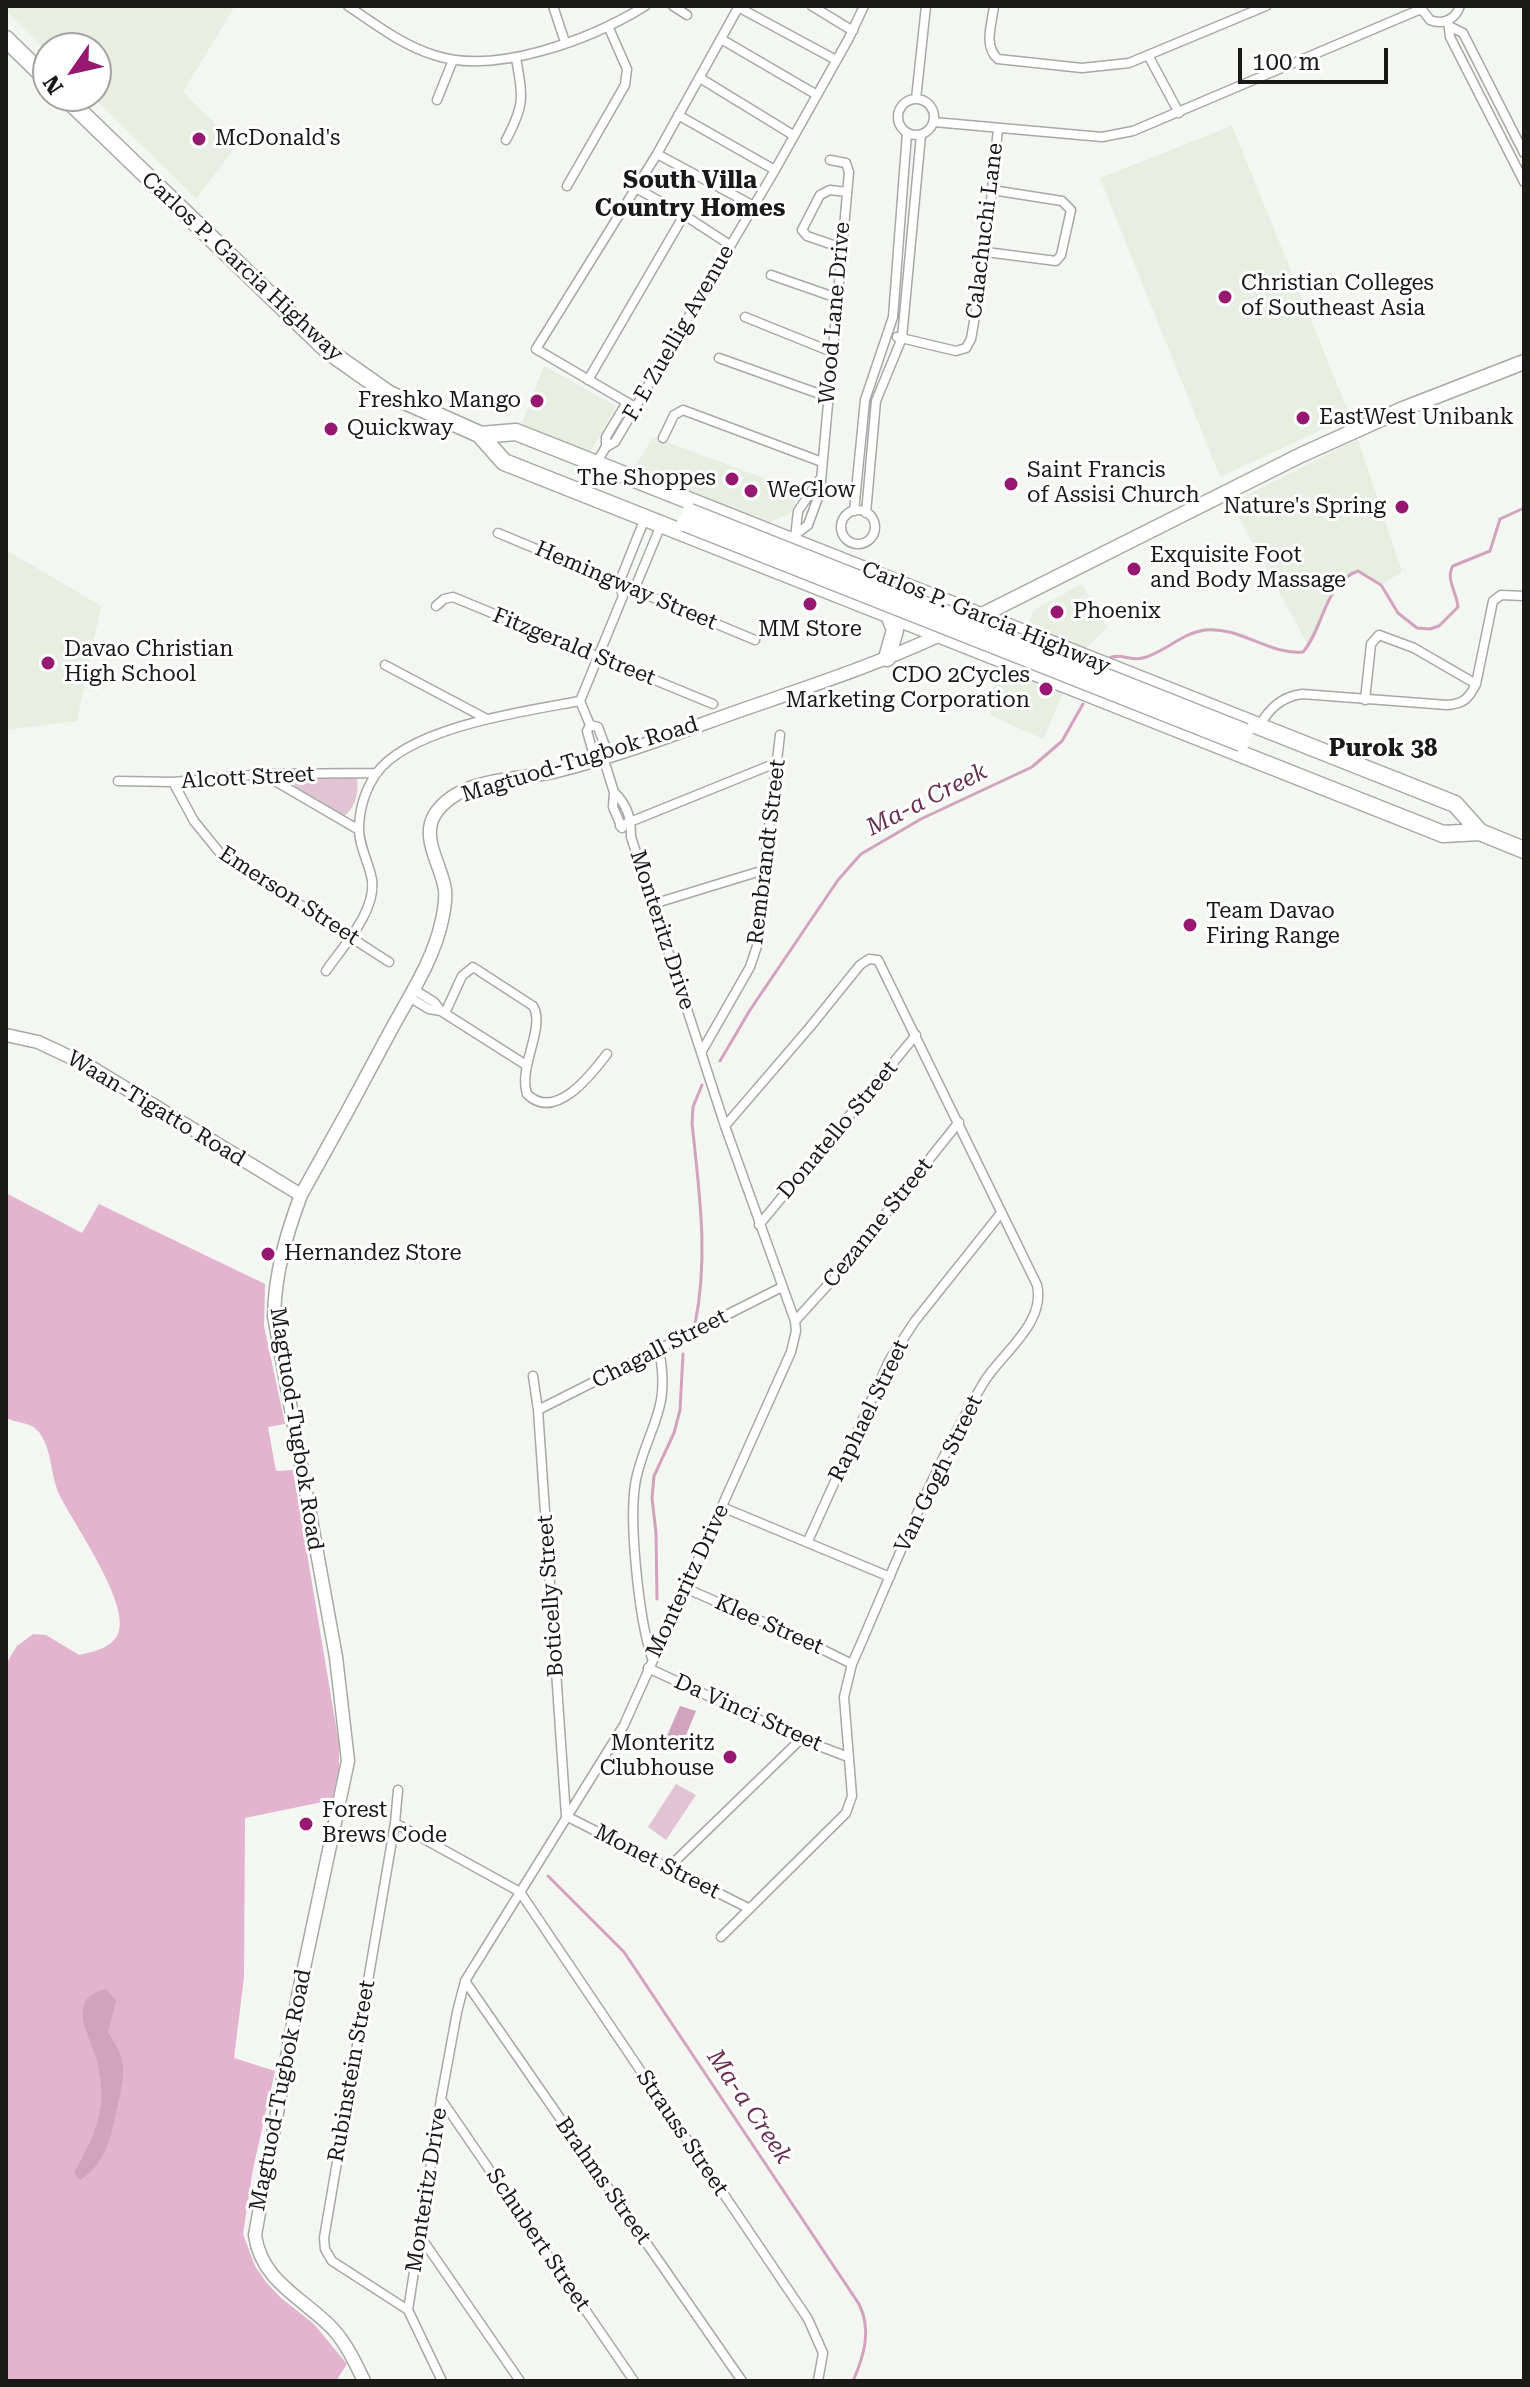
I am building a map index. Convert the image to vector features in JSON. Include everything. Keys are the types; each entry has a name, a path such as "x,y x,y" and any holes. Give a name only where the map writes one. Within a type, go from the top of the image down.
{"highway":[{"path":"6,39 32,64"},
{"name":"Carlos P. Garcia Highway","path":"81,112 328,351 389,394 487,438 508,452 687,517 1248,734 1455,804 1472,829"},
{"name":"Carlos P. Garcia Highway","path":"487,438 516,432 719,512 795,538 843,561 1227,714 1248,734 1446,825 1472,829 1524,850"},
{"name":"Carlos P. Garcia Highway","path":"487,438 504,462 707,543 1443,834 1472,829"},
{"path":"707,543 719,512"},
{"path":"781,572 795,538"},
{"path":"831,592 843,561"},
{"path":"872,608 884,577"},
{"path":"887,658 897,618 917,591"},
{"path":"1010,663 1022,632"},
{"path":"1056,681 1068,651"},
{"path":"1105,700 1117,670"},
{"path":"1159,722 1171,691"},
{"path":"1216,744 1227,714"}],"main road":[{"path":"940,635 1301,455 1403,409 1524,362"},
{"name":"Magtuod-Tugbok Road","path":"364,2381 333,2329 282,2288 271,2274 256,2247 255,2235 298,1996 348,1761 336,1657 274,1316 277,1271 289,1225 301,1195 435,944 443,916 445,893 430,834 437,811 451,798 484,784 553,772 825,682 940,635"},
{"name":"Waan-Tigatto Road","path":"6,1035 38,1042 79,1060 301,1195"}],"street":[{"path":"348,6 414,47 453,60 472,62 516,58 608,26 645,6"},
{"path":"553,6 565,42"},
{"path":"673,6 687,15"},
{"path":"631,405 536,349 657,154 738,6 836,60"},
{"path":"812,6 853,31"},
{"name":"F. E Zuellig Avenue","path":"596,463 606,447 615,442 631,405 754,206 853,31 864,6"},
{"path":"916,99 926,6"},
{"path":"994,6 989,43 993,56 1082,68 1129,63 1266,6"},
{"path":"1460,6 1450,24 1450,37 1524,182"},
{"path":"934,122 1102,137 1133,131 1420,8 1434,21 1450,24 1463,33 1524,153"},
{"path":"567,186 625,85 627,69 608,26"},
{"path":"721,39 817,95"},
{"path":"1148,55 1179,113"},
{"path":"506,140 522,106 523,94 516,58"},
{"path":"437,100 453,60"},
{"path":"700,78 793,135"},
{"path":"916,99 930,106 934,122 931,129 921,135 907,133 899,124 898,113 905,103 916,99"},
{"path":"678,115 775,170"},
{"name":"Calachuchi Lane","path":"889,335 956,351 966,348 971,339 986,252 998,128"},
{"path":"854,511 865,400 893,317 907,133"},
{"path":"866,513 876,401 902,338 921,135"},
{"path":"657,154 754,206"},
{"name":"Wood Lane Drive","path":"795,538 808,525 819,497 847,192 847,166 830,160"},
{"path":"636,188 730,245"},
{"path":"842,248 807,236 802,230 820,195 830,190 847,192"},
{"path":"986,252 1056,261 1061,255 1071,210 1062,201 992,190"},
{"path":"588,380 684,215"},
{"path":"771,275 837,298"},
{"path":"745,317 832,352"},
{"path":"719,358 828,397"},
{"path":"663,438 675,413 683,410 822,462"},
{"path":"857,474 869,476"},
{"name":"Wood Lane Drive","path":"795,538 798,511 820,478"},
{"path":"848,513 866,513 874,521 871,538 862,544 850,543 842,534 841,522 848,513"},
{"path":"623,596 619,583 645,518"},
{"path":"326,971 369,905 373,890 359,830 362,801 377,773 398,754 422,741 487,719 580,701 623,596 634,590 662,525"},
{"name":"Hemingway Street","path":"498,533 755,640"},
{"path":"843,561 850,543"},
{"path":"625,566 641,573"},
{"path":"1248,734 1270,709 1292,696 1455,705 1470,695 1476,684 1493,601 1501,595 1524,596"},
{"name":"Fitzgerald Street","path":"436,606 444,599 453,597 713,704"},
{"path":"1365,700 1371,644 1379,635 1414,648 1476,684"},
{"path":"385,665 487,719"},
{"name":"Monteritz Drive","path":"580,701 590,725 598,727 605,746 602,755 614,792 613,807 620,826 631,837"},
{"name":"Rembrandt Street","path":"702,1051 756,952 763,919 764,870 780,735"},
{"path":"620,826 776,763"},
{"name":"Alcott Street","path":"118,781 173,782 263,774 377,773"},
{"path":"263,774 359,830"},
{"name":"Emerson Street","path":"173,782 194,821 220,853 389,962"},
{"name":"Monteritz Drive","path":"408,2310 441,2099 465,1981 613,1745 791,1352 796,1331 631,837 631,821 625,803 614,792"},
{"path":"653,904 764,870"},
{"name":"Van Gogh Street","path":"721,1937 846,1813 852,1796 844,1697 852,1664 972,1402 988,1376 1029,1324 1039,1305 1037,1285 882,965 873,958 860,965 725,1126"},
{"path":"443,1012 467,970 473,967 530,1003 536,1010 537,1019 526,1065 527,1094 546,1103 564,1097 575,1089 607,1054"},
{"path":"411,993 434,1002 443,1012 526,1065"},
{"name":"Donatello Street","path":"759,1225 916,1035"},
{"name":"Cezanne Street","path":"795,1321 835,1277 959,1122"},
{"name":"Raphael Street","path":"808,1541 890,1359 915,1321 1001,1213"},
{"name":"Chagall Street","path":"538,1410 782,1287"},
{"path":"652,1658 646,1642 641,1607 634,1493 642,1458 661,1408 663,1378 659,1350"},
{"name":"Boticelly Street","path":"533,1376 538,1410 566,1816"},
{"path":"722,1507 890,1577"},
{"name":"Klee Street","path":"685,1588 852,1664"},
{"name":"Da Vinci Street","path":"648,1668 801,1739 848,1757"},
{"path":"668,1868 801,1739"},
{"name":"Rubinstein Street","path":"398,1790 395,1823 324,2238 325,2249 332,2261 408,2310"},
{"name":"Monet Street","path":"566,1816 748,1908"},
{"path":"395,1823 520,1892"},
{"name":"Strauss Street","path":"520,1892 808,2319 823,2353 818,2381"},
{"name":"Brahms Street","path":"465,1981 742,2381"},
{"name":"Schubert Street","path":"441,2099 634,2381"},
{"path":"419,2235 520,2381"},
{"path":"408,2310 442,2381"}],"shaded area":[{"path":"12,6 235,6 183,92 237,145 196,199 108,112 112,112 112,32 32,32 32,36 6,10"},
{"name":"Christian Colleges of Southeast Asia","path":"1232,126 1350,416 1220,477 1100,178"},
{"path":"544,366 616,406 589,455 520,428"},
{"path":"653,437 799,491 791,513 763,525 632,472"},
{"path":"1358,439 1402,572 1381,585 1359,571 1347,575 1329,600 1308,645 1231,503"},
{"name":"Davao Christian High School","path":"6,550 101,606 77,721 6,730"},
{"path":"1082,584 1107,627 1084,651 1027,627 1035,609"},
{"path":"996,663 1065,689 1043,739 990,715"},
{"path":"347,775 357,779 357,789 353,805 344,816 295,787 294,783 302,778"},
{"path":"6,1193 82,1233 99,1204 265,1284 264,1326 285,1424 268,1427 276,1471 293,1470 339,1744 339,1769 332,1800 245,1818 244,1977 234,2058 275,2071 253,2169 243,2234 255,2266 266,2282 314,2324 347,2364 336,2381 6,2381 6,1664 17,1646 33,1634 46,1635 79,1655 110,1644 117,1636 120,1623 110,1587 60,1496 44,1439 32,1426 6,1418"},
{"path":"680,1706 696,1711 682,1745 666,1738"},
{"path":"676,1784 696,1795 666,1840 648,1827"},
{"path":"106,1989 116,2001 108,2032 121,2057 123,2080 107,2146 97,2165 80,2180 74,2173 94,2131 101,2098 98,2066 85,2026 83,2008 94,1993"}],"waterway":[{"name":"Ma-a Creek","path":"1107,660 1116,656 1143,658 1205,630 1230,632 1278,649 1303,652 1338,585 1358,571 1381,585 1398,613 1417,628 1439,626 1458,607 1451,581 1453,566 1490,551 1500,519 1524,508"},
{"name":"Ma-a Creek","path":"720,1061 750,1010 838,880 861,854 921,819 1032,767 1062,741 1083,704"},
{"name":"Ma-a Creek","path":"695,1324 702,1248 692,1123 693,1107 702,1085"},
{"name":"Ma-a Creek","path":"657,1599 652,1498 654,1476 674,1433 680,1410 683,1354"},
{"name":"Ma-a Creek","path":"548,1876 624,1952 859,2304 866,2333 853,2381"}],"place":[{"name":"McDonald's","path":"199,139"},
{"name":"Christian Colleges of Southeast Asia","path":"1225,297"},
{"name":"Freshko Mango","path":"537,401"},
{"name":"EastWest Unibank","path":"1303,418"},
{"name":"Quickway","path":"331,429"},
{"name":"The Shoppes","path":"732,479"},
{"name":"Saint Francis of Assisi Church","path":"1011,484"},
{"name":"WeGlow","path":"751,491"},
{"name":"Nature's Spring","path":"1402,507"},
{"name":"Exquisite Foot and Body Massage","path":"1134,569"},
{"name":"MM Store","path":"810,604"},
{"name":"Phoenix","path":"1057,612"},
{"name":"Davao Christian High School","path":"48,663"},
{"name":"CDO 2Cycles Marketing Corporation","path":"1046,689"},
{"name":"Team Davao Firing Range","path":"1190,925"},
{"name":"Hernandez Store","path":"268,1254"},
{"name":"Monteritz Clubhouse","path":"730,1757"},
{"name":"Forest Brews Code","path":"306,1824"}],"district":[{"name":"South Villa Country Homes","path":"690,195"},
{"name":"Purok 38","path":"1383,749"}]}
